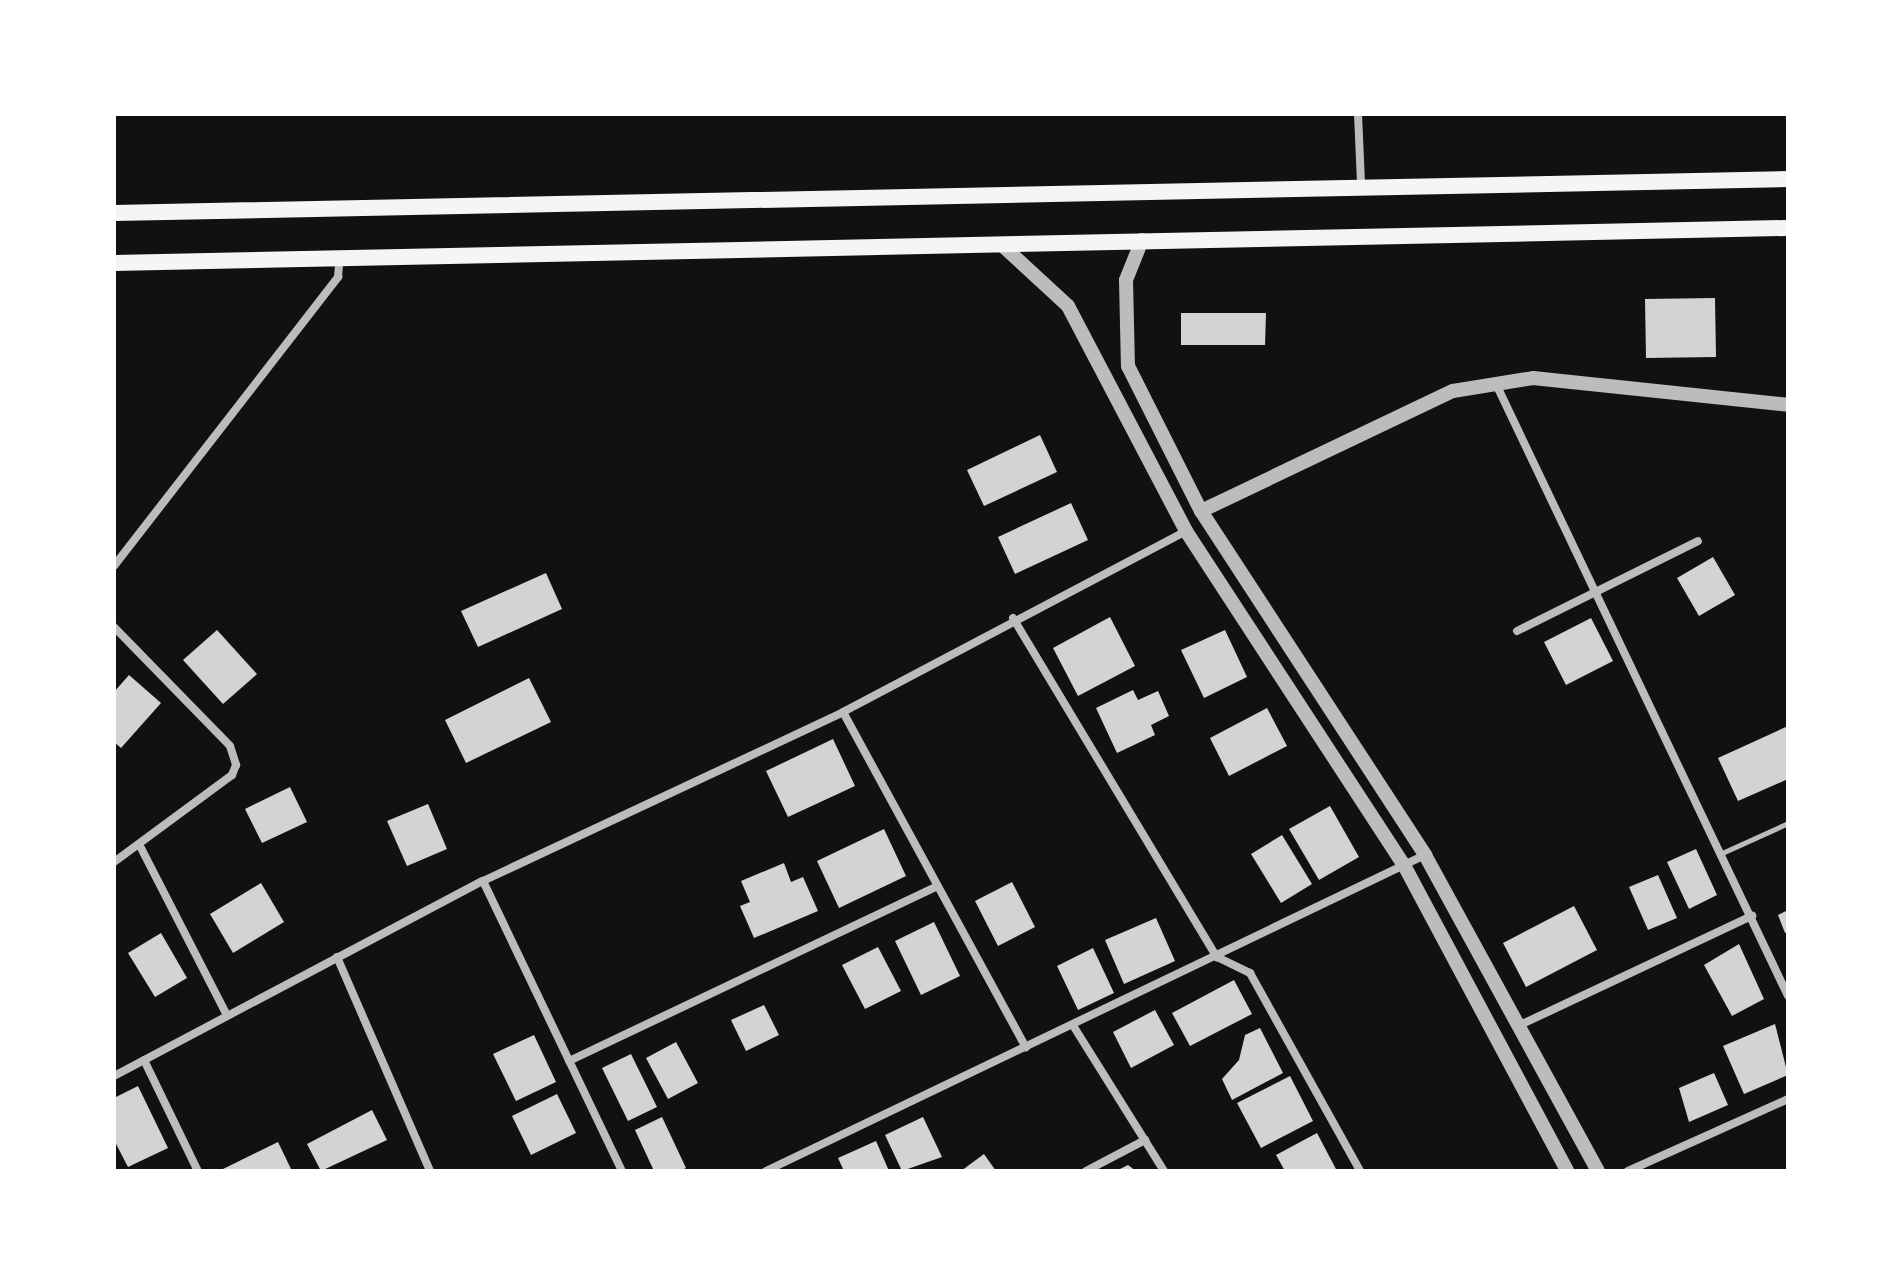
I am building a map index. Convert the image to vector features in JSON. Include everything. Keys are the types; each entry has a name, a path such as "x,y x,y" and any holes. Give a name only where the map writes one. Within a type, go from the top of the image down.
{"main road":[{"path":"114,213 1361,183 1788,179"},
{"path":"114,263 340,255 1003,246 1142,240 1788,228"}],"street":[{"path":"1358,114 1361,183"},
{"path":"1142,240 1126,280 1123,347 1201,511 1425,855 1598,1171"},
{"path":"1003,246 1068,306 1186,531 1405,867 1567,1171"},
{"path":"114,566 338,277 340,255"},
{"path":"1201,511 1453,391 1533,378 1788,405"},
{"path":"1496,384 1597,589 1788,996"},
{"path":"114,1076 483,881 843,712 1013,618 1186,531"},
{"path":"1517,631 1698,541"},
{"path":"1013,618 1217,957 1250,973 1360,1171"},
{"path":"114,627 230,746 236,765 141,848 114,862"},
{"path":"843,712 935,887 1026,1047"},
{"path":"141,848 227,1015"},
{"path":"766,1171 1074,1027 1425,855"},
{"path":"483,881 622,1171"},
{"path":"569,1061 935,887"},
{"path":"1518,1026 1752,916"},
{"path":"337,957 430,1171"},
{"path":"1074,1027 1164,1171"},
{"path":"144,1060 198,1171"},
{"path":"1628,1171 1788,1099"},
{"path":"1086,1171 1145,1140"}],"lane":[{"path":"1722,853 1788,823"}],"building":[{"path":"1715,298 1716,357 1646,358 1645,299"},
{"path":"1181,313 1266,313 1265,345 1181,345"},
{"path":"1040,435 1057,472 984,506 967,470"},
{"path":"1071,503 1088,540 1015,574 998,537"},
{"path":"1713,557 1735,595 1699,616 1677,578"},
{"path":"546,573 562,609 478,647 461,611"},
{"path":"1110,617 1135,666 1078,696 1053,648"},
{"path":"1591,618 1613,661 1566,685 1544,642"},
{"path":"217,630 257,674 223,704 183,660"},
{"path":"1225,630 1247,677 1204,698 1181,650"},
{"path":"129,675 161,703 121,748 114,742 114,692"},
{"path":"529,678 551,722 466,763 445,720"},
{"path":"1133,690 1138,700 1158,691 1169,716 1151,725 1155,735 1117,753 1096,708"},
{"path":"1267,708 1287,746 1229,776 1210,738"},
{"path":"1788,726 1788,779 1738,801 1718,758"},
{"path":"833,739 855,786 788,817 766,771"},
{"path":"290,787 307,822 262,843 245,809"},
{"path":"428,804 447,849 407,866 387,821"},
{"path":"1330,806 1359,857 1319,880 1289,829"},
{"path":"884,829 906,876 839,908 817,861"},
{"path":"1282,835 1312,884 1281,903 1251,854"},
{"path":"1696,849 1717,895 1689,909 1667,862"},
{"path":"784,863 791,882 803,877 818,911 754,938 740,906 750,902 741,881"},
{"path":"1658,875 1677,918 1648,930 1629,887"},
{"path":"1012,882 1035,927 998,946 975,901"},
{"path":"261,883 284,922 233,953 210,914"},
{"path":"1574,906 1597,950 1526,987 1503,943"},
{"path":"1788,910 1788,932 1785,933 1778,915"},
{"path":"1156,918 1175,961 1124,984 1105,940"},
{"path":"934,922 960,976 921,995 895,941"},
{"path":"161,933 187,978 155,997 128,953"},
{"path":"1739,944 1764,999 1732,1016 1704,965"},
{"path":"878,947 901,991 865,1009 842,965"},
{"path":"1093,948 1114,993 1078,1010 1057,966"},
{"path":"1234,980 1252,1014 1190,1046 1172,1013"},
{"path":"764,1005 779,1035 746,1051 731,1020"},
{"path":"1155,1010 1174,1045 1131,1068 1113,1032"},
{"path":"1775,1024 1788,1075 1744,1094 1723,1046"},
{"path":"1260,1028 1283,1073 1232,1100 1222,1079 1239,1060 1245,1035"},
{"path":"534,1035 556,1082 516,1101 493,1054"},
{"path":"676,1042 698,1083 668,1099 646,1058"},
{"path":"631,1054 657,1107 628,1121 602,1068"},
{"path":"1714,1073 1728,1105 1689,1122 1679,1088"},
{"path":"1290,1076 1313,1121 1261,1148 1237,1103"},
{"path":"138,1086 168,1148 128,1167 114,1140 114,1098"},
{"path":"557,1094 576,1133 531,1155 512,1116"},
{"path":"372,1110 387,1140 321,1171 307,1144"},
{"path":"662,1117 686,1168 680,1171 654,1171 635,1130"},
{"path":"923,1117 942,1157 902,1171 885,1135"},
{"path":"1317,1133 1337,1171 1285,1171 1276,1155"},
{"path":"876,1141 889,1171 844,1171 838,1158"},
{"path":"278,1142 292,1171 223,1169"},
{"path":"984,1154 996,1171 961,1171"},
{"path":"1128,1165 1136,1171 1116,1171"}]}
